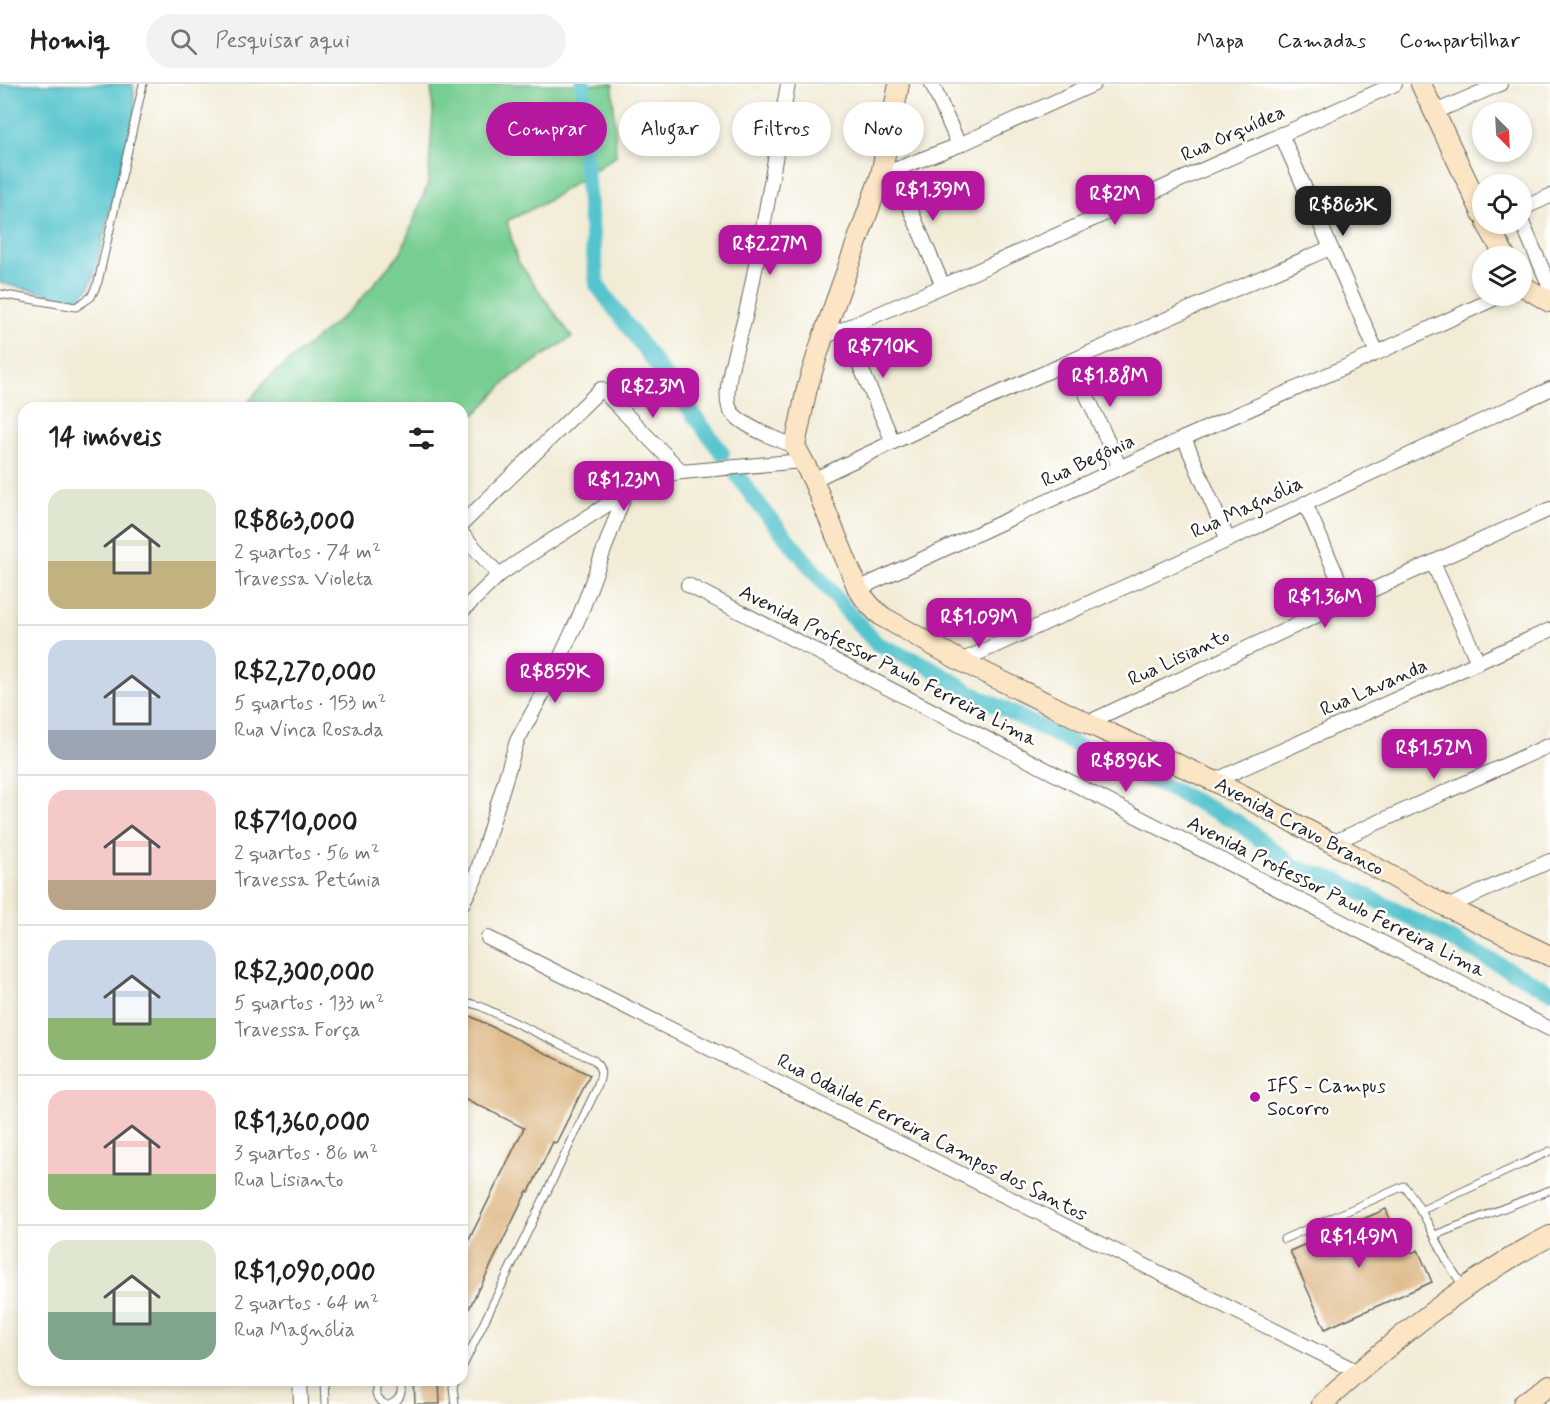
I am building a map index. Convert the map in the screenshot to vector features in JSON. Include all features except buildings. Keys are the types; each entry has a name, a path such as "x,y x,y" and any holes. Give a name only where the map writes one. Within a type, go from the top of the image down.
{"street":[{"path":"788,84 747,311 730,376 728,395 730,407 735,415 754,429 799,454"},
{"path":"799,454 807,388 823,337 888,173 899,84"},
{"path":"932,84 959,145"},
{"path":"888,173 959,145 1094,84"},
{"name":"Rua Orquídea","path":"823,337 943,286 1395,84"},
{"path":"1421,84 1472,192"},
{"path":"1435,112 1500,84"},
{"path":"1281,134 1377,352"},
{"path":"888,173 943,286"},
{"path":"1532,204 1550,196"},
{"path":"1527,234 1550,287"},
{"path":"813,480 1071,361 1330,248"},
{"path":"1532,292 1550,302"},
{"name":"Rua Begônia","path":"858,589 1184,438 1478,306"},
{"path":"844,329 893,442"},
{"path":"1071,361 1120,468"},
{"path":"468,518 601,388 682,472"},
{"name":"Rua Magnólia","path":"961,661 1228,540 1550,389"},
{"path":"1184,438 1228,540"},
{"path":"468,605 499,575 650,477 799,454"},
{"name":"Avenida Cravo Branco","path":"799,454 813,480 858,589 868,604 883,617 961,661 1087,723 1214,781 1447,907 1550,956"},
{"path":"468,892 475,879 517,741 548,684 580,615 625,493"},
{"path":"1305,503 1348,601"},
{"name":"Rua Lisianto","path":"1087,723 1550,509"},
{"path":"468,541 499,575"},
{"path":"1433,563 1478,663"},
{"name":"Avenida Professor Paulo Ferreira Lima","path":"688,585 1550,1029"},
{"name":"Rua Lavanda","path":"1214,781 1478,663 1548,635"},
{"path":"1332,843 1550,745"},
{"path":"1447,907 1550,861"},
{"path":"468,876 475,879"},
{"name":"Rua Odailde Ferreira Campos dos Santos","path":"488,938 1358,1372"},
{"path":"1322,1404 1438,1306 1488,1271 1550,1236"},
{"path":"1523,1404 1550,1385"},
{"path":"300,1386 301,1404"}],"lane":[{"path":"0,294 76,307 91,297 98,282 143,84"},
{"path":"468,1002 480,1005 594,1060 600,1066 601,1074 597,1088 468,1356"},
{"path":"1420,1211 1550,1151"},
{"path":"1284,1239 1404,1186 1435,1235 1447,1261 1465,1287"},
{"path":"1435,1235 1550,1190"},
{"path":"324,1386 326,1404"},
{"path":"376,1386 375,1394 380,1402 385,1404"},
{"path":"391,1404 401,1395 401,1386"},
{"path":"453,1386 455,1404"}],"green space":[{"path":"431,84 613,84 616,156 544,203 507,221 517,260 572,337 511,377 468,422 468,402 249,402 265,381 354,307 401,252 428,184 433,112"}],"water":[{"path":"0,84 133,84 135,113 93,278 88,289 80,298 67,298 0,283"}],"waterway":[{"path":"583,84 585,161 597,285 722,453"},
{"path":"736,473 755,500 877,644 928,666 973,694 1239,823 1296,868 1339,881 1550,991"}],"place":[{"name":"IFS - Campus Socorro","path":"1255,1097"}]}
